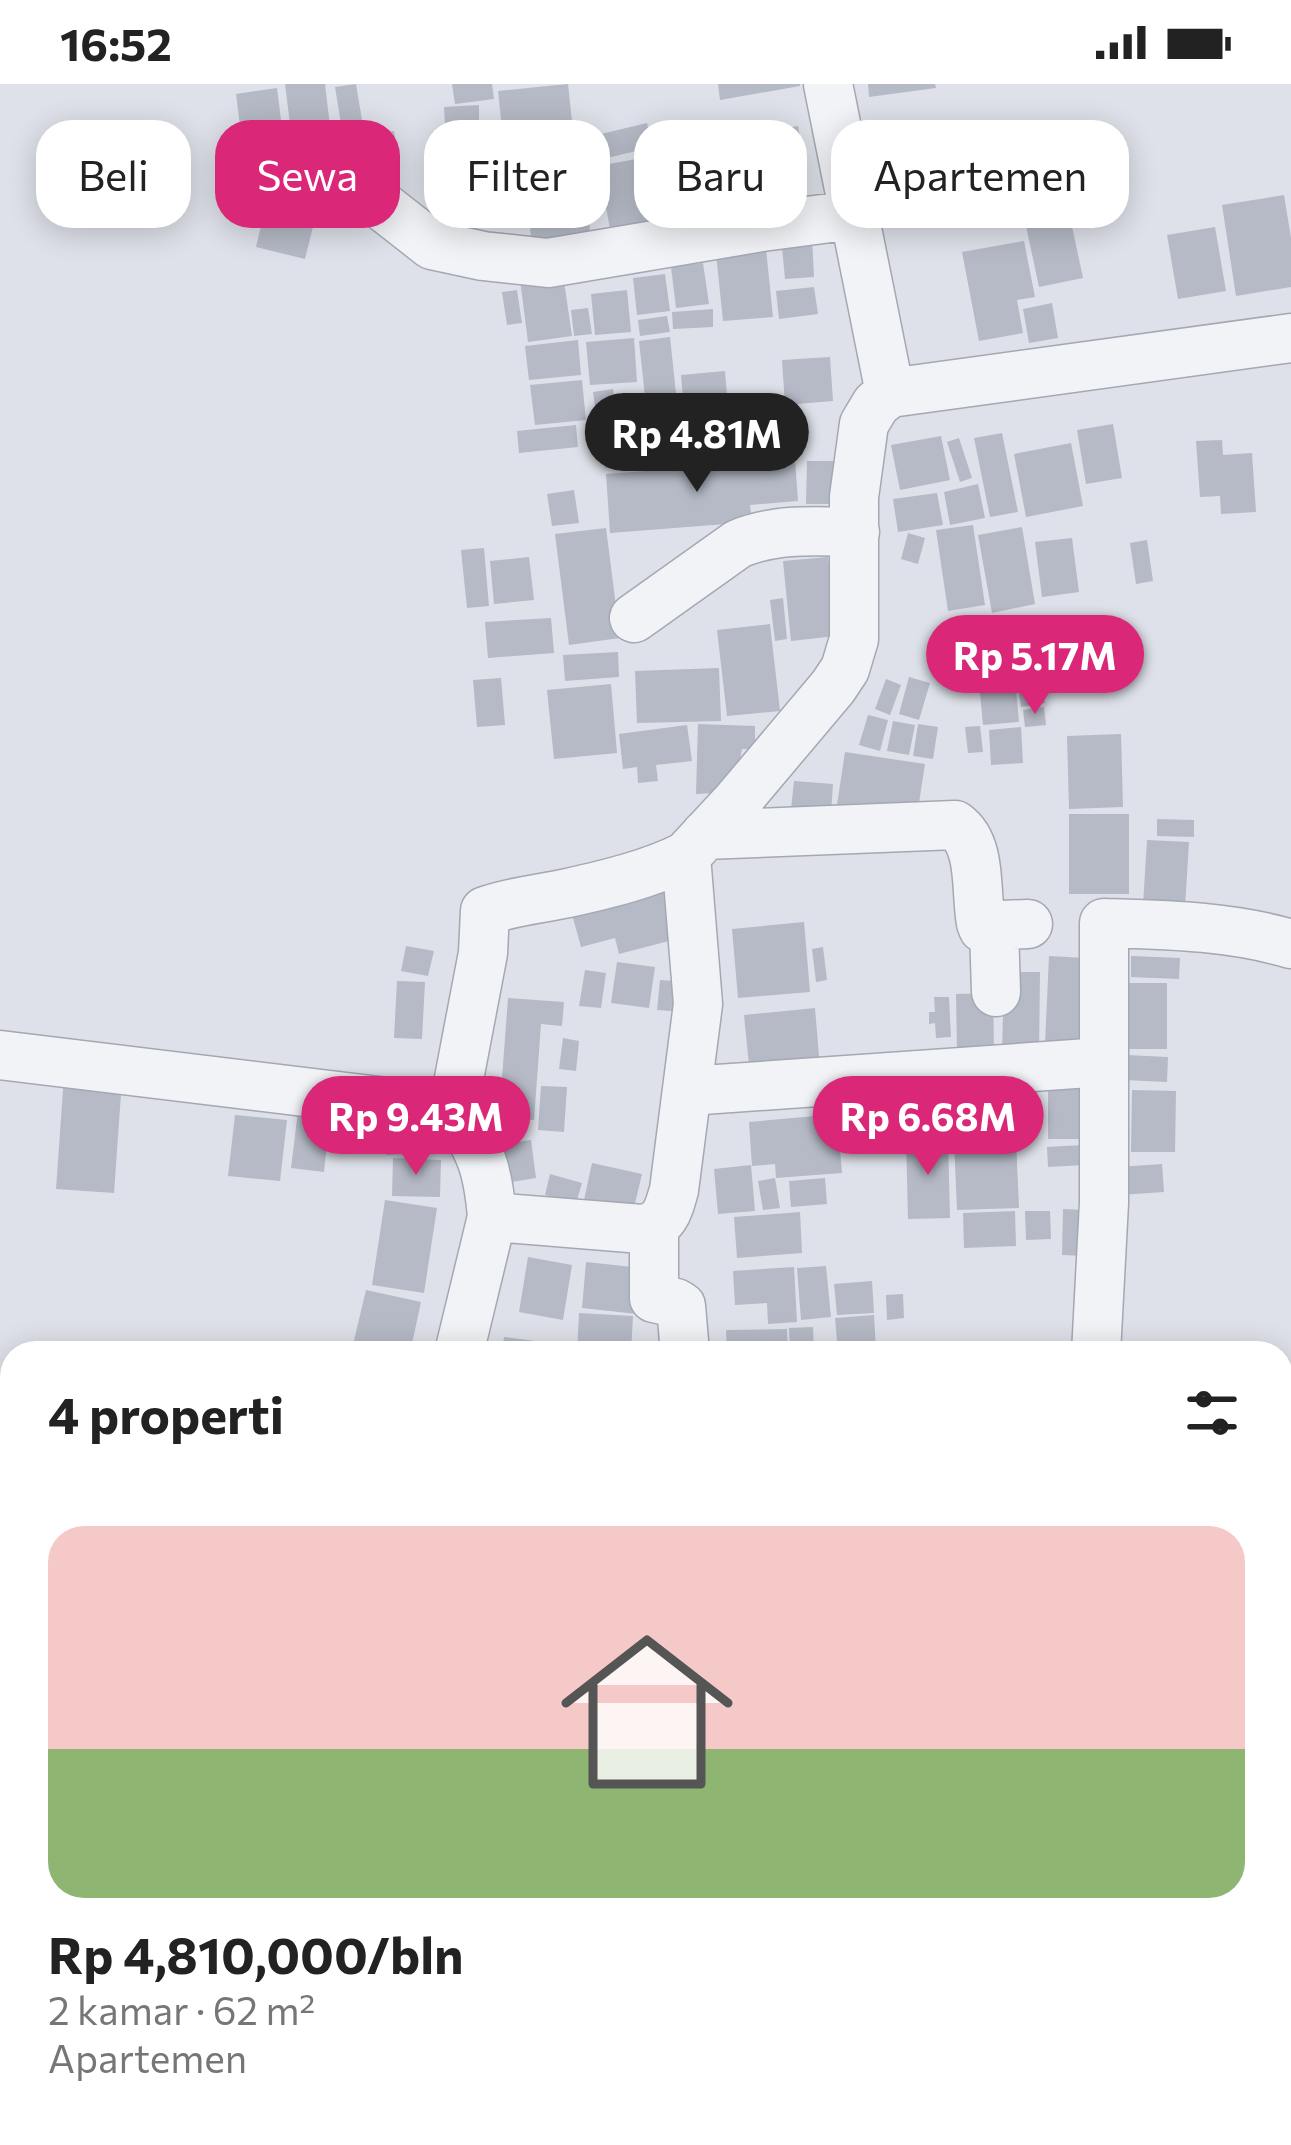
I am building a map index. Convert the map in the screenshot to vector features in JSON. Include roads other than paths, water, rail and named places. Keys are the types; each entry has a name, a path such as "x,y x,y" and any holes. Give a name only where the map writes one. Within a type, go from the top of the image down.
{"street":[{"path":"828,84 835,120"},
{"path":"400,220 432,244 548,263 831,218"},
{"path":"856,228 890,393"},
{"path":"453,1110 483,953 485,911 664,867 696,845 812,715 845,669 854,639 854,497 864,424 877,404 890,393 1291,338"},
{"path":"634,619 750,539 785,531 855,532"},
{"path":"696,845 956,824 972,845 980,923 983,928 1011,927 996,992"},
{"path":"492,1217 642,1228 664,1219 674,1190 698,1004 696,845"},
{"path":"1097,1341 1105,1204 1104,923 1188,926 1291,944"},
{"path":"0,1055 453,1110 483,1159 492,1217 462,1341"},
{"path":"688,1091 1102,1062"},
{"path":"654,1226 654,1298 681,1306 684,1341"}]}
